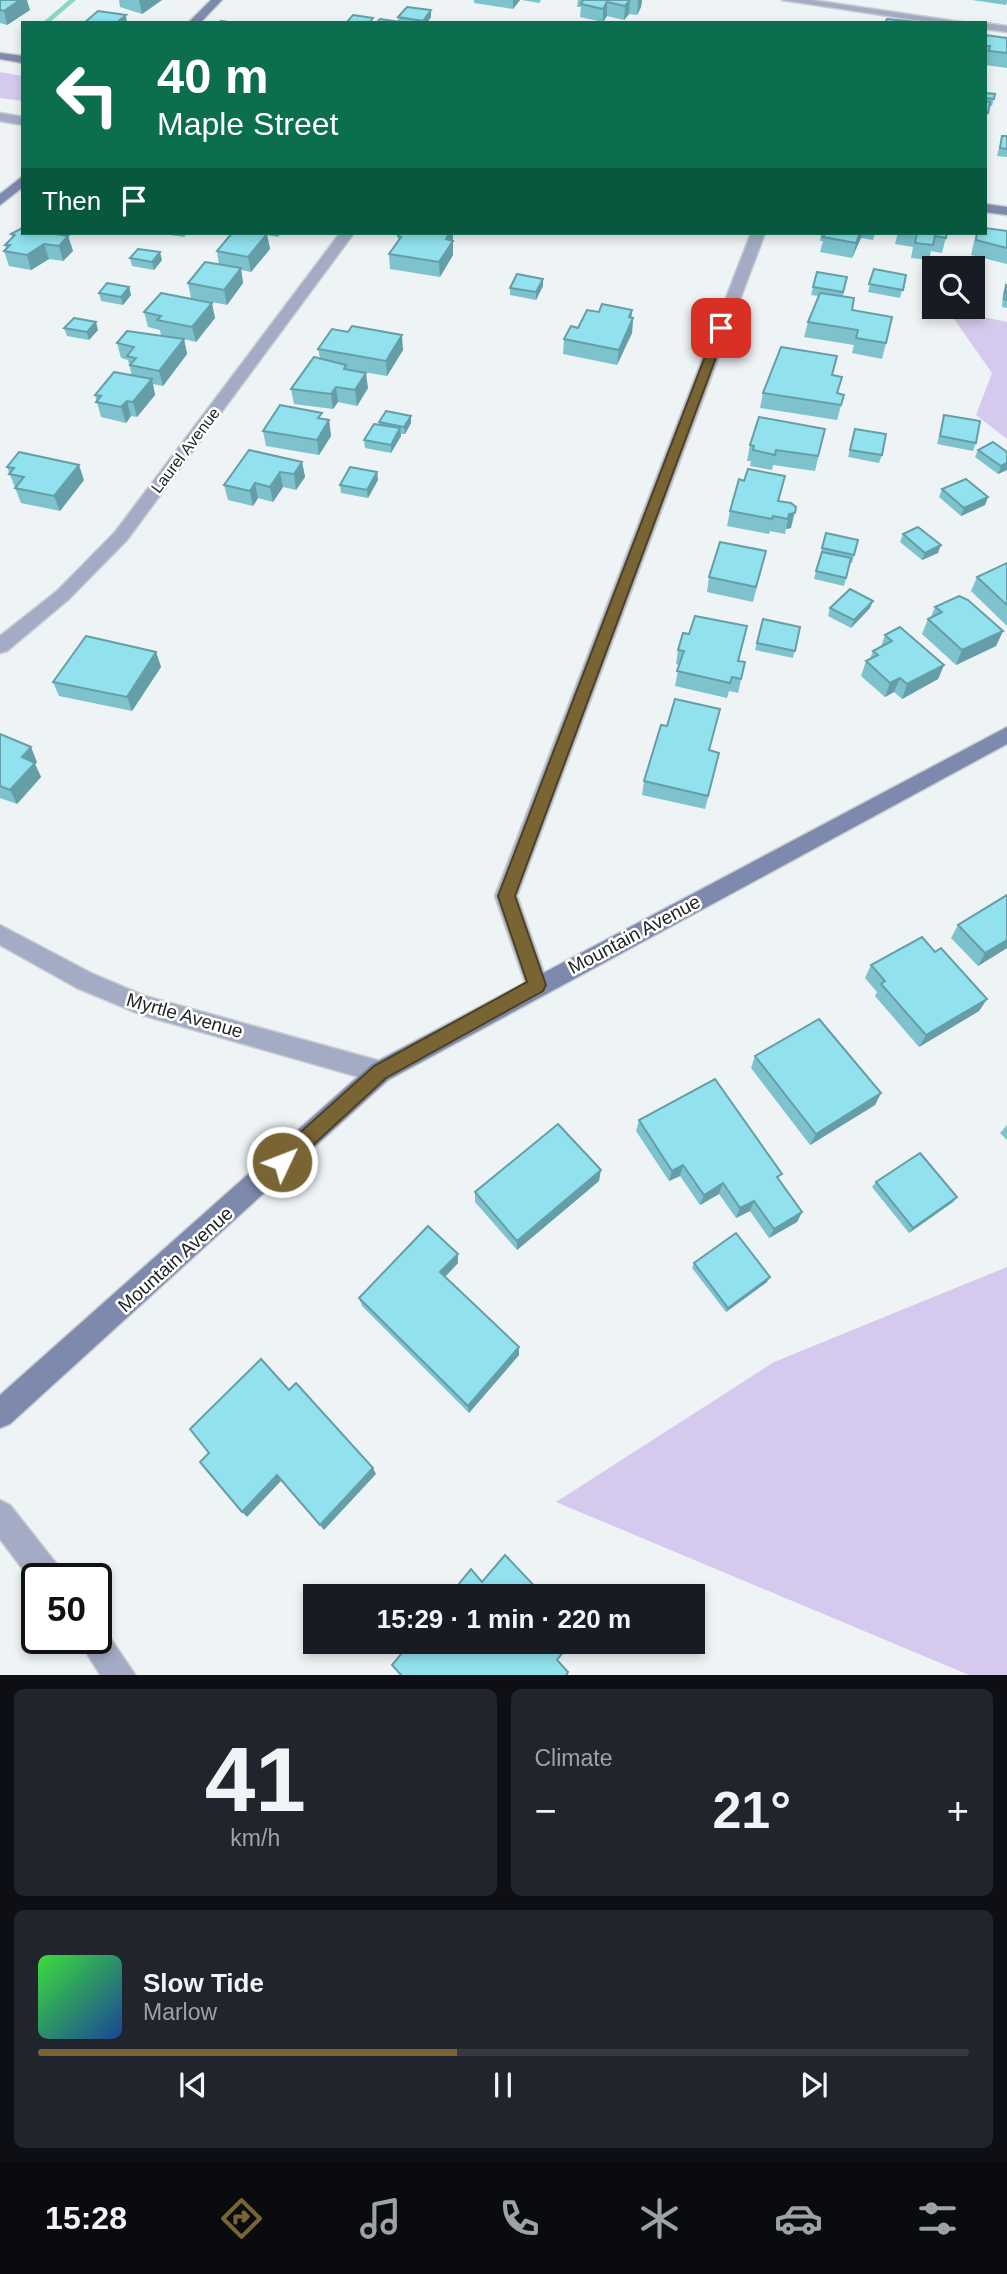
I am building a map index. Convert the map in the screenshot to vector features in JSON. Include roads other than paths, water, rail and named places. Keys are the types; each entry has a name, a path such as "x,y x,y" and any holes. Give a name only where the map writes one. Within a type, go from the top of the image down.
{"main road":[{"path":"195,21 217,0"},
{"path":"0,56 21,60"},
{"path":"0,201 21,182"},
{"path":"987,208 1007,211"},
{"name":"Mountain Avenue","path":"0,1414 380,1072 537,985 1007,735"}],"street":[{"path":"787,0 844,4 950,21"},
{"path":"838,21 844,4"},
{"path":"987,26 1007,29"},
{"path":"0,117 21,121"},
{"name":"Laurel Avenue","path":"0,646 63,595 121,537 347,235"},
{"path":"537,985 506,896 757,235"},
{"name":"Myrtle Avenue","path":"0,934 85,981 142,1005 380,1072"},
{"path":"0,1516 36,1563"},
{"path":"105,1654 121,1675"}],"waterway":[{"path":"47,21 73,0"}]}
